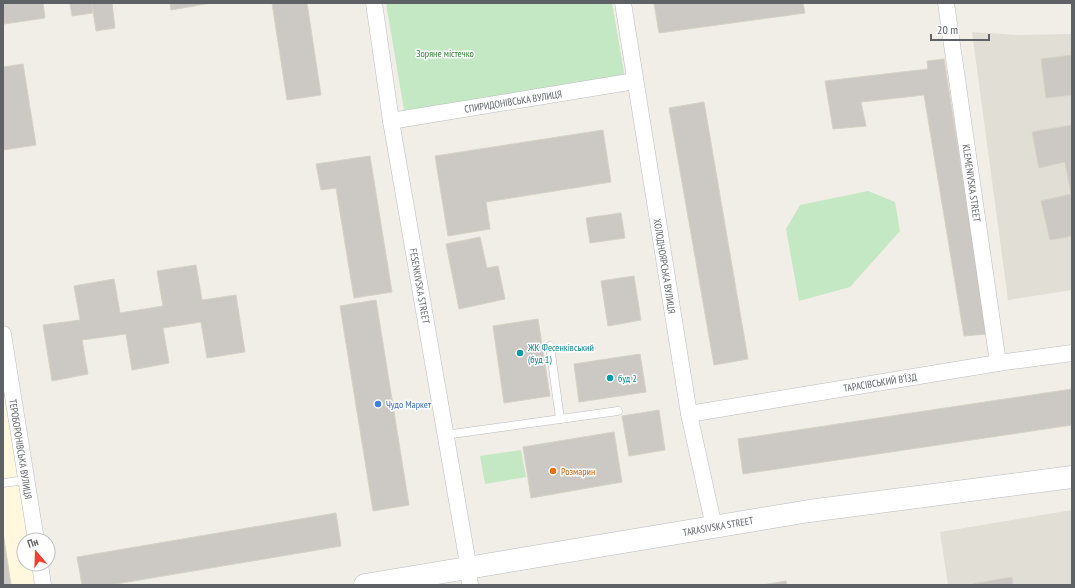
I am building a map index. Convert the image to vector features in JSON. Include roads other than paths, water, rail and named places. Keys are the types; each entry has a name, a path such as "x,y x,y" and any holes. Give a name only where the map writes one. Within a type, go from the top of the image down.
{"street":[{"name":"FESENKIVSKA STREET","path":"374,3 391,121 469,577"},
{"name":"ХОЛОДНОЯРСЬКА ВУЛИЦЯ","path":"622,3 689,414 714,527"},
{"name":"KLEMENIVSKA STREET","path":"946,3 998,363"},
{"name":"СПИРИДОНІВСЬКА ВУЛИЦЯ","path":"391,121 635,81"},
{"name":"ТЕРОБОРОНІВСЬКА ВУЛИЦЯ","path":"3,334 35,532"},
{"name":"ТАРАСІВСЬКИЙ В’ЇЗД","path":"689,414 998,363 1072,353"},
{"name":"TARASIVSKA STREET","path":"365,585 469,577 714,527 809,511 1072,477"},
{"path":"41,572 43,585"}],"lane":[{"path":"550,346 560,419"},
{"path":"445,435 618,411"},
{"path":"3,483 26,480"}],"place":[{"name":"ЖК Фесенківський (буд 1)","path":"520,353"},
{"name":"буд 2","path":"610,378"},
{"name":"Чудо Маркет","path":"378,404"},
{"name":"Розмарин","path":"553,471"}],"park label":[{"name":"Зоряне містечко","path":"445,53"}]}
